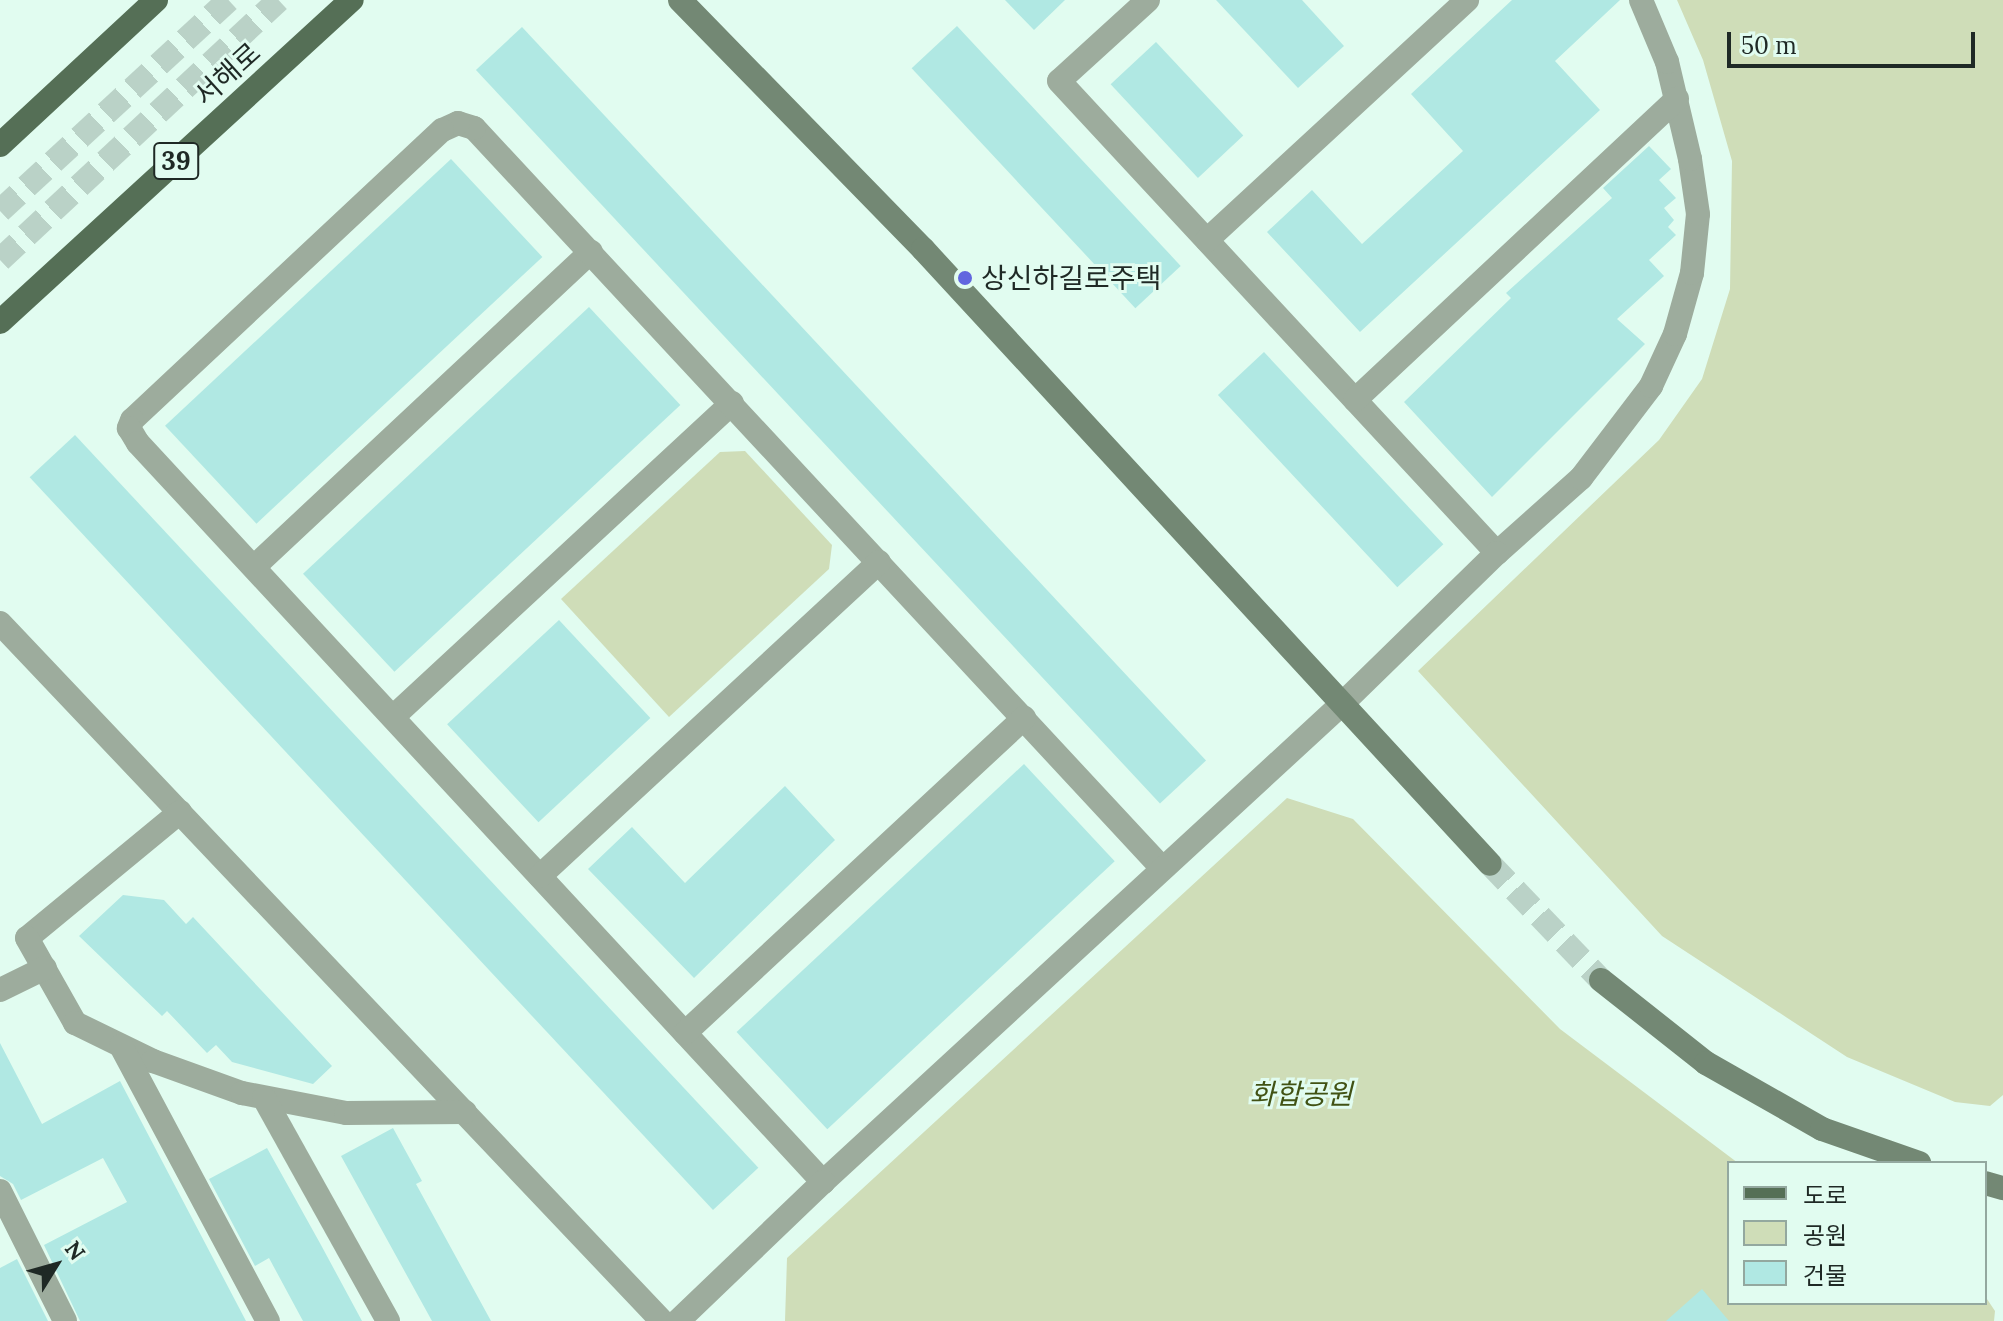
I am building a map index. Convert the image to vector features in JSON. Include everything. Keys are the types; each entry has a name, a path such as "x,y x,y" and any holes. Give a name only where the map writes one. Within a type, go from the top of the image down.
{"main road":[{"path":"0,145 156,0"},
{"name":"서해로","path":"0,322 352,0"}],"street":[{"path":"680,0 923,249 1490,864"},
{"path":"1148,0 1059,81 1497,553"},
{"path":"1207,240 1467,0"},
{"path":"678,1321 823,1182 1342,704 1497,553 1581,478 1615,436 1651,386 1675,334 1692,273 1698,214 1677,99 1641,0"},
{"path":"1355,400 1677,99"},
{"path":"823,1182 132,435 129,428 139,412 449,125 465,124 483,134 1162,868"},
{"path":"255,566 591,252"},
{"path":"393,717 732,403"},
{"path":"540,876 879,562"},
{"path":"0,623 662,1321"},
{"path":"685,1033 1024,718"},
{"path":"180,812 27,938 75,1023 121,1046 264,1098 346,1113 465,1112"},
{"path":"0,990 45,968"},
{"path":"1601,980 1706,1063 1822,1129 1913,1161"},
{"path":"121,1046 268,1321"},
{"path":"264,1098 388,1321"},
{"path":"0,1191 65,1321"}],"green space":[{"path":"1677,0 2003,0 2003,1095 1990,1106 1955,1102 1847,1057 1662,936 1418,671 1659,440 1702,379 1730,289 1732,161 1703,60"},
{"path":"745,451 832,545 829,569 669,717 561,599 720,452"},
{"name":"화합공원","path":"1287,798 1353,819 1560,1029 1735,1161 1727,1161 1727,1305 1987,1305 1987,1299 1995,1311 1994,1321 785,1321 787,1258"}],"building":[{"path":"1005,0 1065,0 1034,30"},
{"path":"1216,0 1302,0 1344,46 1298,88"},
{"path":"1512,0 1620,0 1555,61 1600,110 1360,332 1267,232 1312,190 1362,244 1463,151 1411,94"},
{"path":"957,26 1181,266 1135,308 912,68"},
{"path":"522,27 1206,761 1160,804 476,70"},
{"path":"1156,42 1243,136 1198,178 1111,84"},
{"path":"1649,146 1671,169 1659,180 1676,198 1664,208 1674,220 1668,227 1676,235 1649,260 1664,276 1617,319 1645,344 1492,497 1404,402 1511,298 1506,293 1612,198 1603,188"},
{"path":"451,159 542,257 256,524 165,426"},
{"path":"589,307 680,405 394,672 303,574"},
{"path":"1264,352 1443,544 1397,587 1218,395"},
{"path":"75,435 758,1168 713,1210 30,477"},
{"path":"559,620 650,718 538,822 447,724"},
{"path":"1024,764 1115,861 827,1129 737,1032"},
{"path":"785,786 835,840 694,978 588,869 632,827 685,883"},
{"path":"123,895 164,900 186,924 193,917 332,1066 313,1084 232,1062 216,1045 207,1053 167,1011 162,1016 79,936"},
{"path":"0,1043 42,1124 120,1081 246,1321 80,1321 44,1245 127,1202 103,1158 21,1200 13,1184 0,1176"},
{"path":"393,1128 422,1181 416,1184 491,1321 432,1321 341,1156"},
{"path":"267,1148 362,1321 303,1321 269,1258 255,1266 209,1179"},
{"path":"17,1259 48,1321 0,1321 0,1268"},
{"path":"1702,1289 1729,1321 1666,1321"}],"tunnel":[{"path":"0,211 229,0"},
{"path":"0,260 279,0"},
{"path":"1490,864 1601,980"}],"place":[{"name":"상신하길로주택","path":"965,278"}]}
